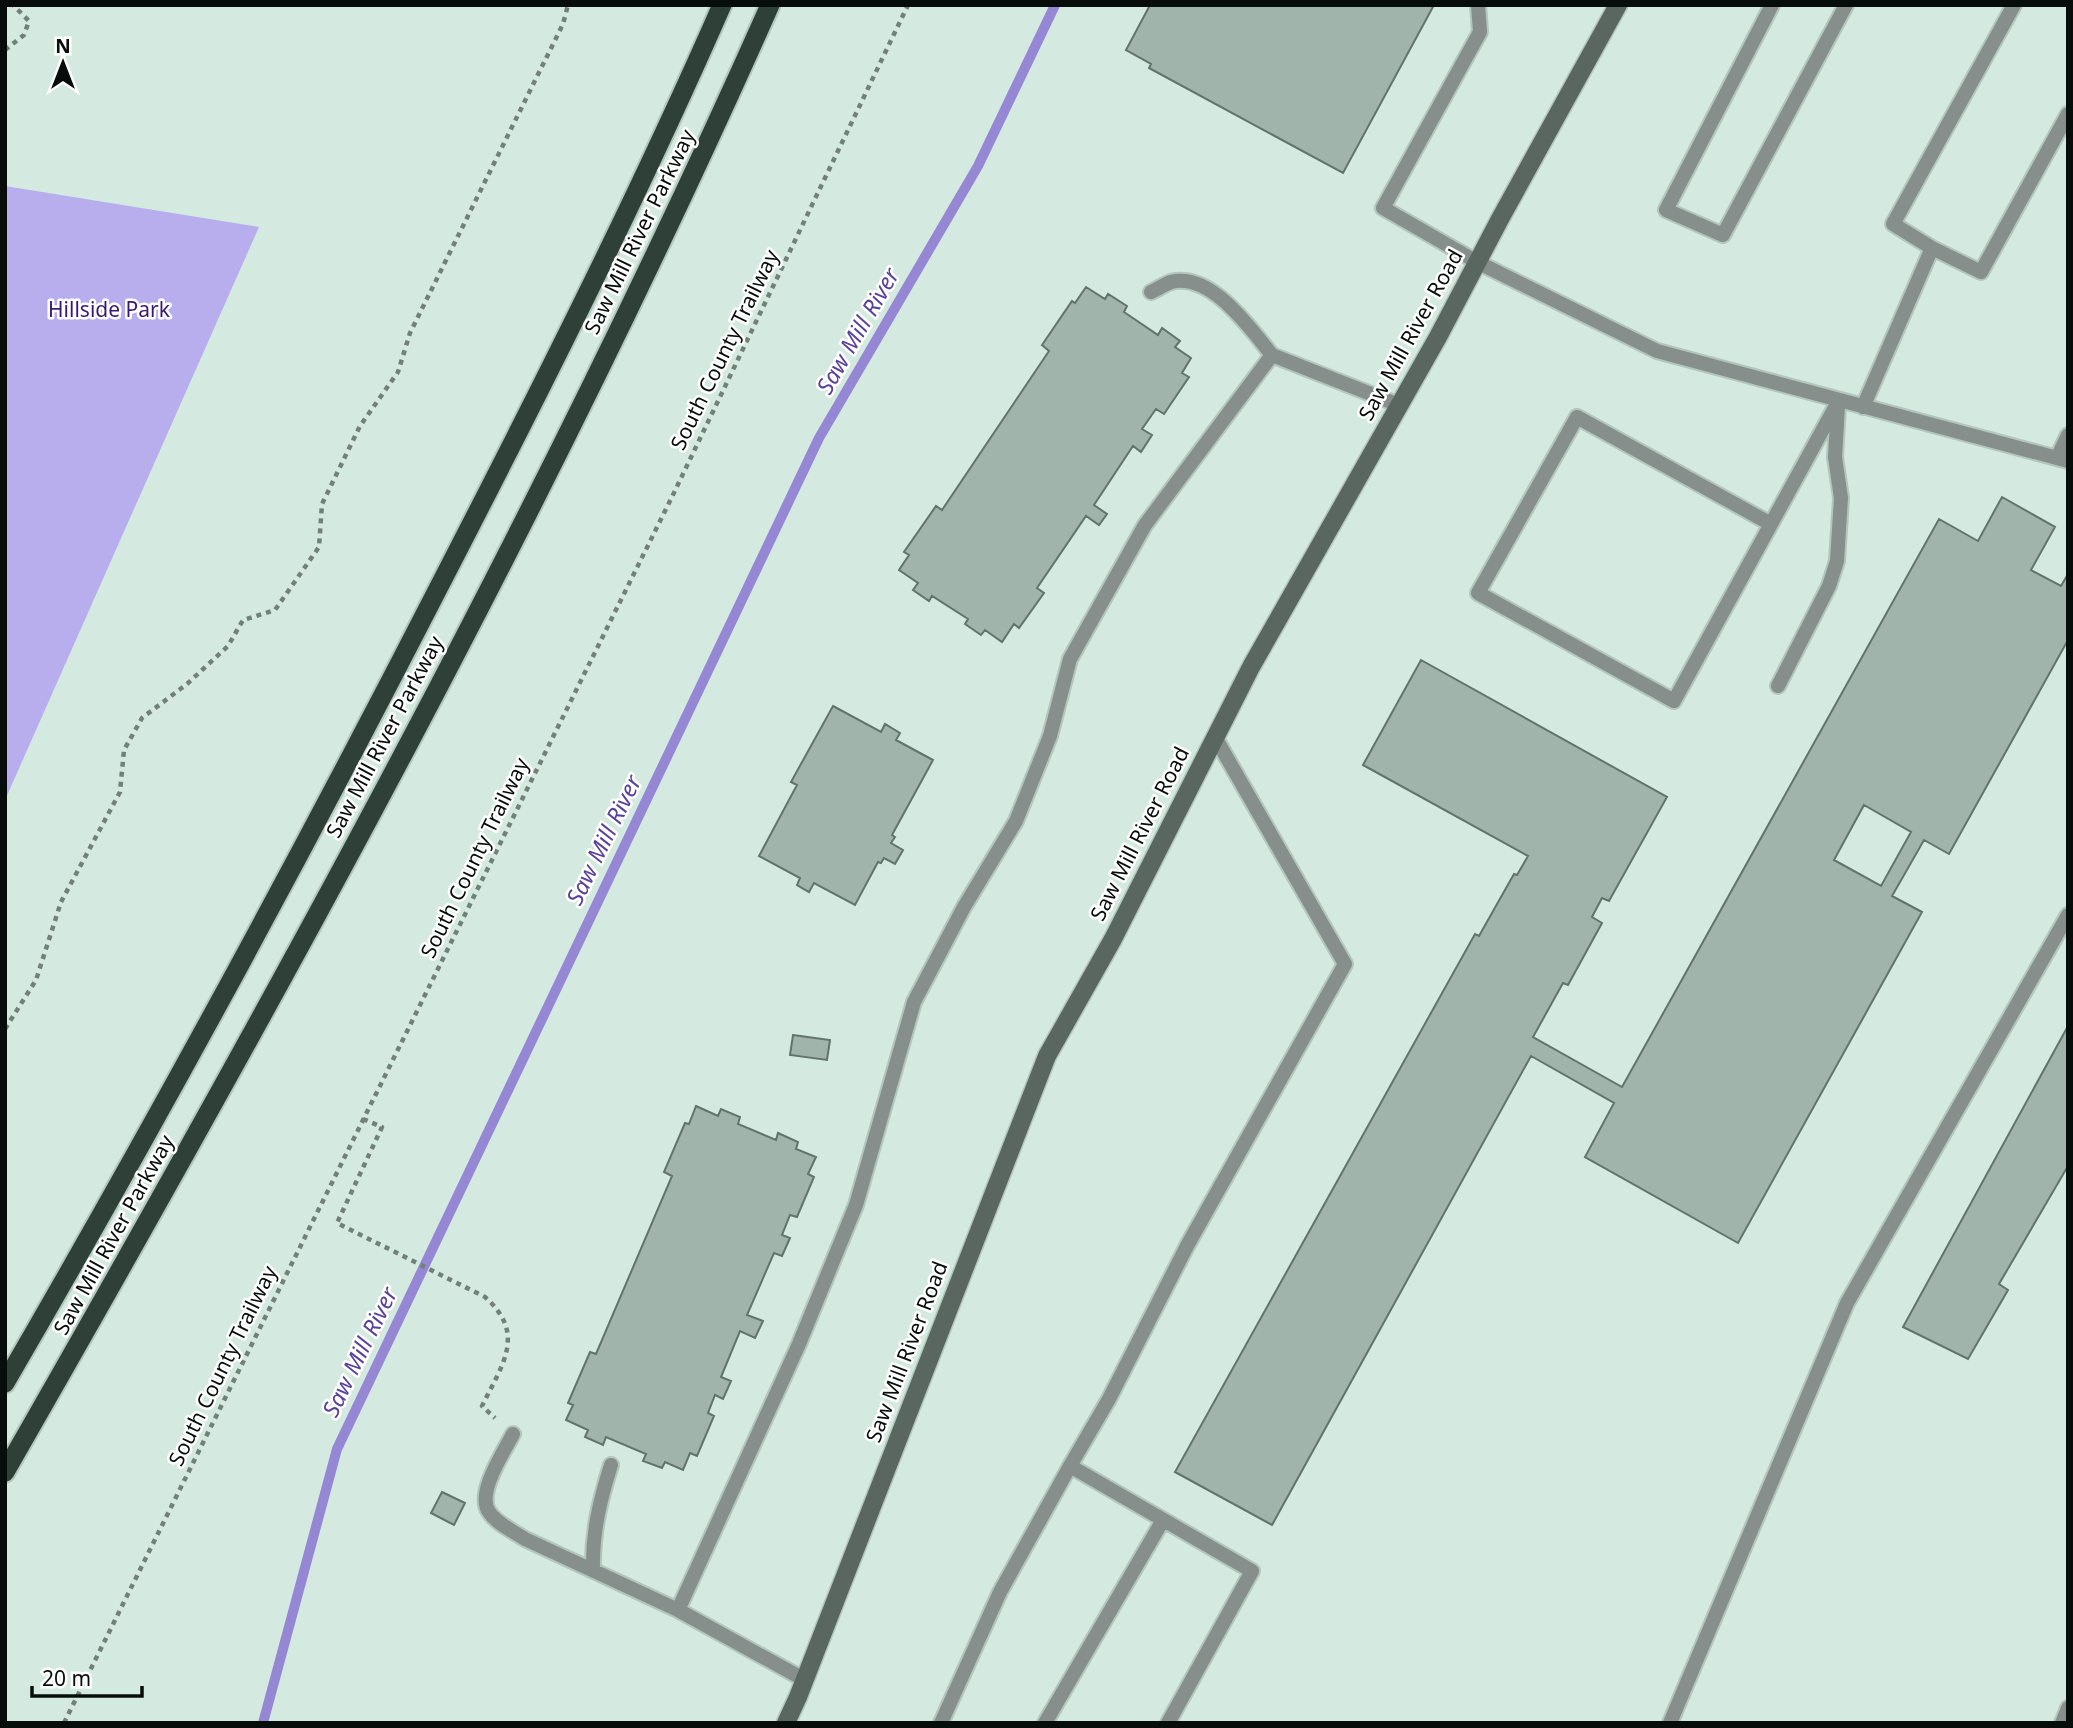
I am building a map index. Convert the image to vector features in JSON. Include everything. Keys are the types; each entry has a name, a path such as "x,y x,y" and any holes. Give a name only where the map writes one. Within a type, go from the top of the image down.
{"highway":[{"name":"Saw Mill River Parkway","path":"5,1383 222,996 399,665 592,283 722,5"},
{"name":"Saw Mill River Parkway","path":"5,1472 213,1105 457,649 638,292 770,5"}],"main road":[{"name":"Saw Mill River Road","path":"786,1723 1047,1056 1113,939 1251,667 1399,405 1618,5"}],"lane":[{"path":"1478,5 1480,32 1383,208 1477,262 1657,351 2062,460 2068,435"},
{"path":"1772,5 1666,210 1723,235 1846,5"},
{"path":"2014,5 1893,224 1932,248 1982,272 2068,114"},
{"path":"1863,407 1932,248"},
{"path":"1152,292 1172,282 1195,282 1221,298 1272,355 1399,405"},
{"path":"678,1610 799,1344 856,1205 914,1002 964,907 1016,821 1051,736 1070,659 1146,525 1272,355"},
{"path":"1771,524 1577,417 1478,593 1674,701 1839,400"},
{"path":"1778,685 1824,596 1837,561 1841,498 1835,457 1839,400"},
{"path":"941,1723 1000,1592 1109,1399 1187,1246 1345,964 1215,737"},
{"path":"1670,1723 1847,1303 2068,915"},
{"path":"513,1434 485,1495 488,1511 504,1526 525,1539 678,1610 805,1680"},
{"path":"593,1570 592,1546 597,1510 611,1465"},
{"path":"1070,1466 1252,1571 1168,1723"},
{"path":"1045,1723 1163,1520"},
{"path":"2062,1723 2068,1708"}],"path":[{"path":"5,50 24,35 29,21 13,5"},
{"path":"5,1029 36,980 61,902 120,792 124,750 142,718 187,684 228,646 243,620 275,610 319,547 322,504 360,426 398,372 411,333 564,24 568,5"},
{"name":"South County Trailway","path":"64,1723 671,499 908,5"},
{"path":"363,1119 382,1126 337,1223 485,1297 500,1310 508,1330 508,1352 482,1406 513,1434"}],"green space":[{"name":"Hillside Park","path":"5,186 259,227 5,800"}],"building":[{"path":"1150,5 1434,5 1343,173 1149,68 1151,64 1126,50"},
{"path":"1086,287 1105,299 1108,294 1127,306 1124,312 1158,335 1162,328 1180,341 1175,347 1191,358 1182,373 1189,377 1164,414 1156,409 1142,429 1152,435 1141,452 1133,446 1094,505 1107,514 1099,525 1086,516 1037,588 1044,593 1019,628 1014,624 1002,642 985,630 981,635 965,624 968,619 932,596 929,601 913,590 918,583 899,570 909,555 904,552 936,506 942,510 1049,351 1042,345 1072,301 1075,303"},
{"path":"2002,497 2055,527 2031,570 2061,586 2068,574 2068,640 1949,854 1924,840 1892,896 1922,912 1738,1243 1585,1157 1614,1103 1531,1056 1272,1525 1175,1472 1475,934 1479,936 1514,874 1517,875 1528,856 1363,765 1421,660 1667,797 1609,901 1602,898 1592,917 1602,923 1568,985 1563,983 1533,1037 1622,1087 1939,519 1978,541","holes":["1864,805 1911,832 1881,886 1834,860"]},
{"path":"833,706 881,732 885,724 900,733 896,740 933,760 892,835 895,837 891,843 903,850 895,864 884,858 881,863 878,862 855,905 814,883 809,892 797,885 800,878 759,856 797,785 791,782"},
{"path":"2068,1026 2068,1166 1999,1284 2008,1290 1968,1359 1903,1327"},
{"path":"793,1035 830,1040 827,1060 790,1055"},
{"path":"696,1106 718,1116 721,1109 740,1117 738,1124 776,1140 778,1133 798,1142 796,1149 816,1157 808,1174 814,1177 797,1217 790,1215 782,1235 790,1238 782,1256 774,1253 747,1315 763,1321 755,1338 740,1331 721,1377 731,1381 723,1399 715,1395 708,1413 714,1416 697,1456 690,1453 683,1470 665,1462 662,1468 643,1461 646,1454 606,1437 603,1445 585,1437 588,1430 566,1420 573,1405 568,1403 590,1352 596,1354 672,1176 664,1172 685,1123 689,1124"},
{"path":"442,1492 465,1503 454,1525 431,1513"}],"waterway":[{"name":"Saw Mill River","path":"263,1723 337,1449 819,438 978,166 1055,5"}]}
